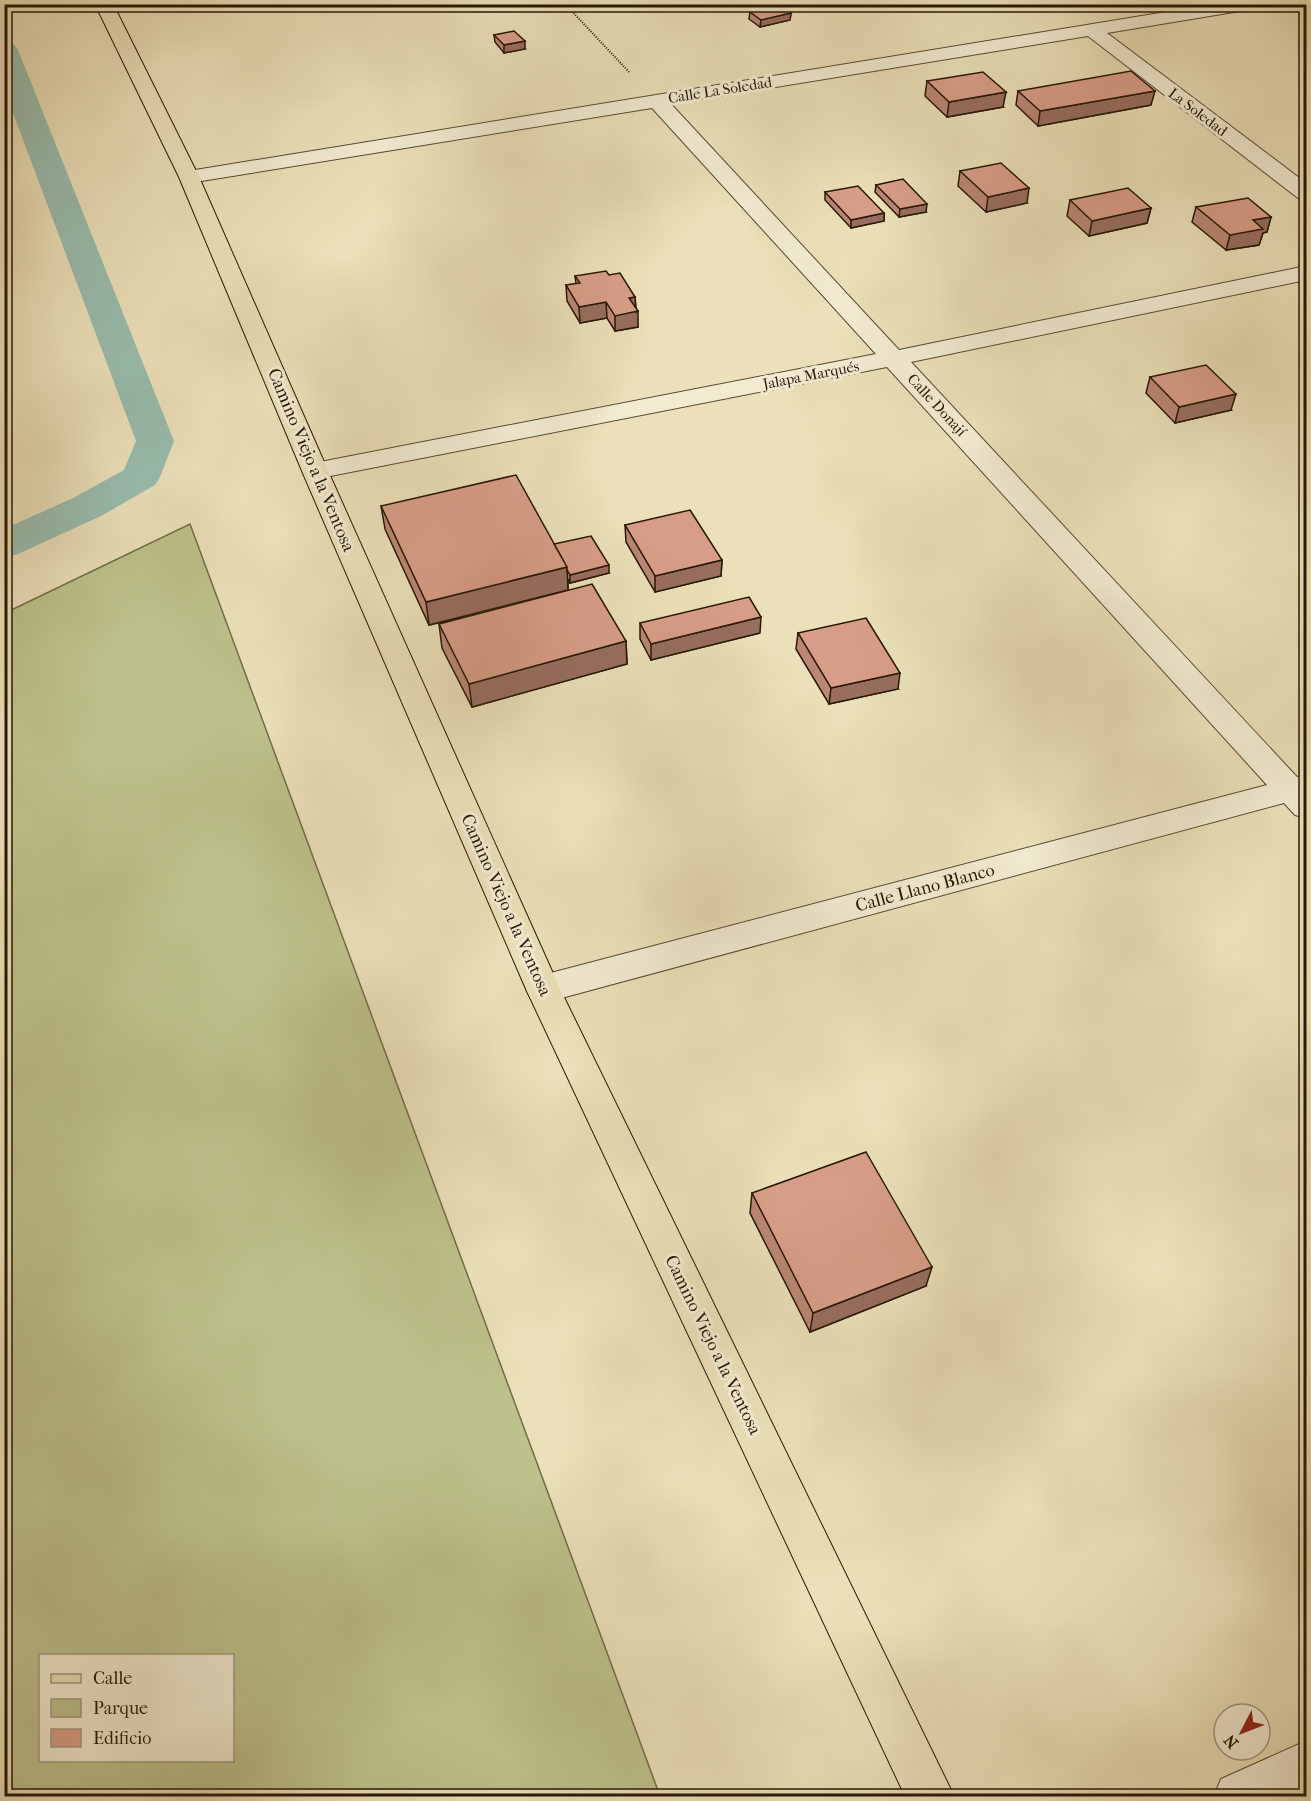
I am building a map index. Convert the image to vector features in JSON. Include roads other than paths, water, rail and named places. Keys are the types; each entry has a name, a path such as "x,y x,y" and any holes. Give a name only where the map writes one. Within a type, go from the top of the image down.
{"main road":[{"name":"Camino Viejo a la Ventosa","path":"104,4 189,177 315,471 543,989 930,1797"}],"street":[{"name":"Calle La Soledad","path":"189,177 1252,4"},
{"name":"La Soledad","path":"1091,30 1306,193"},
{"name":"Calle Donají","path":"656,100 1302,794"},
{"name":"Jalapa Marqués","path":"315,471 895,358 1306,273"},
{"name":"Calle Llano Blanco","path":"543,989 1302,794"},
{"path":"1238,1797 1306,1765"}],"waterway":[{"path":"4,50 155,441 141,477 87,507 4,545"}]}
